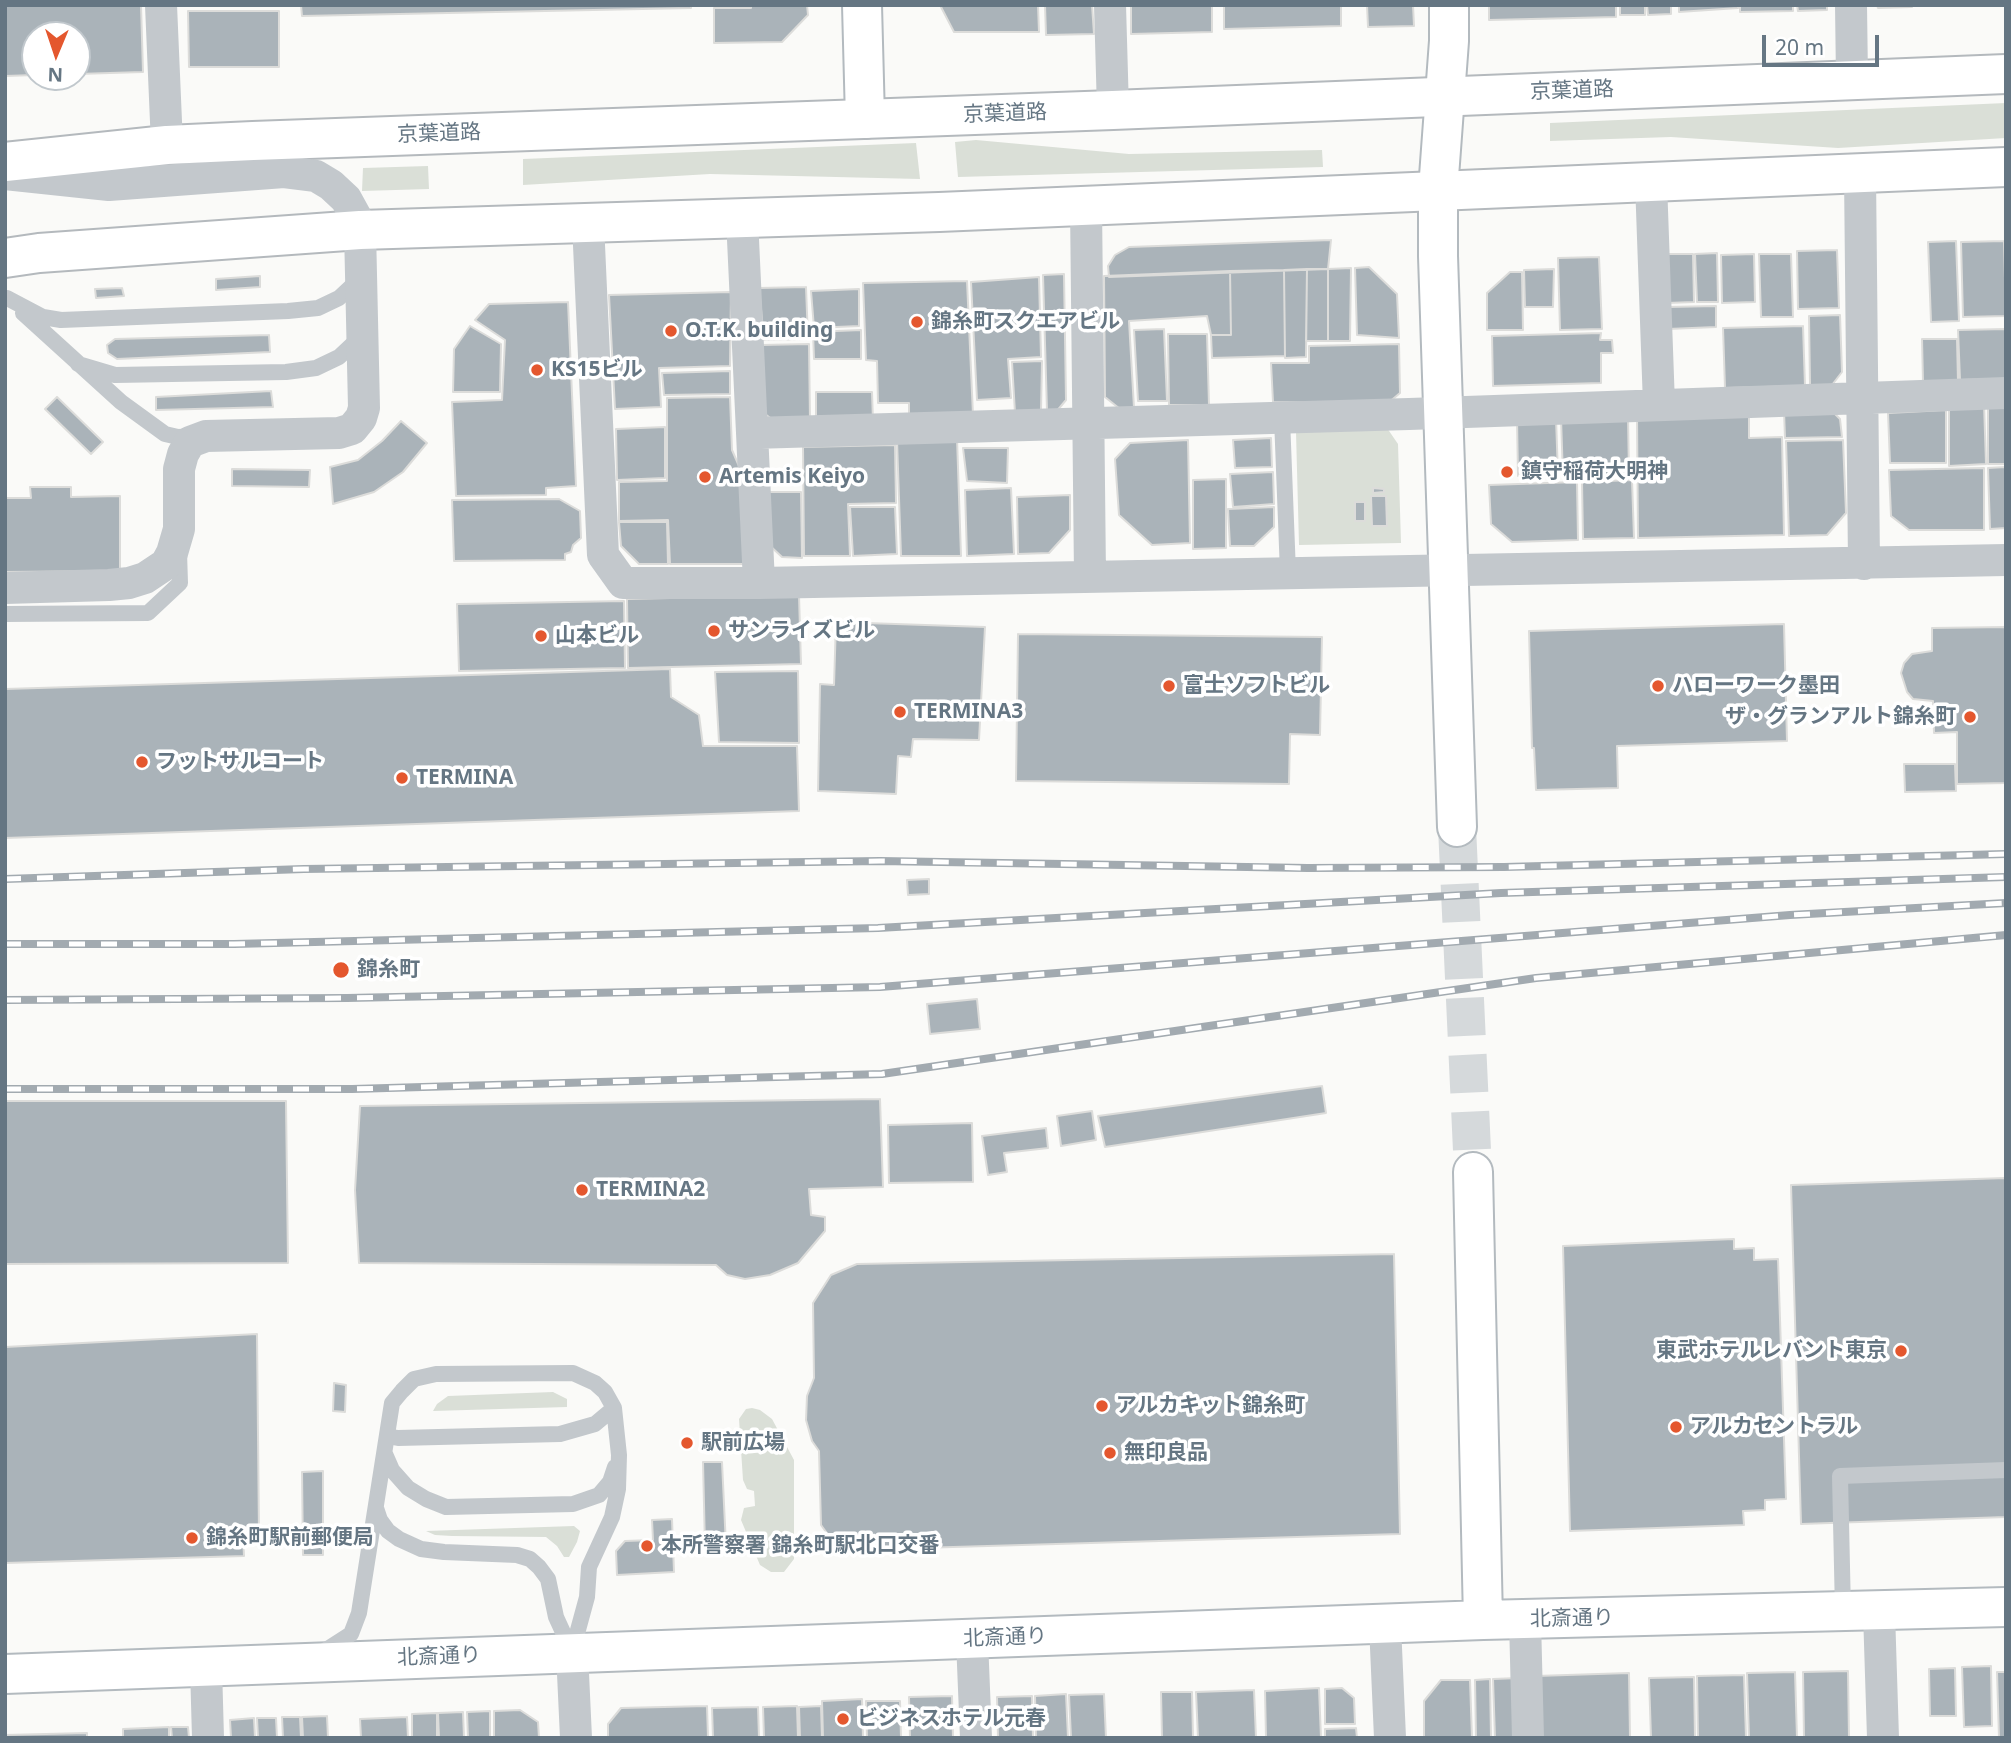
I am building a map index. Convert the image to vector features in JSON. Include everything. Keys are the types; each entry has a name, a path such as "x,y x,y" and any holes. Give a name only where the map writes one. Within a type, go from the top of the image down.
{"main road":[{"path":"862,5 865,119"},
{"path":"1449,5 1449,41 1438,190 1457,827"},
{"name":"京葉道路","path":"5,162 167,145 2006,74"},
{"path":"22,256 360,248 588,223 2006,167"},
{"path":"1473,1172 1483,1620"},
{"name":"北斎通り","path":"5,1674 1483,1620 2006,1607"}],"street":[{"path":"161,5 167,145"},
{"path":"1110,5 1113,110"},
{"path":"1851,5 1852,79"},
{"path":"5,174 109,185 284,173 316,176 331,184 346,199 357,219 364,408 361,418 352,429 339,433 206,436 190,442 179,469 179,529 172,553 166,564 145,578 109,585 5,588"},
{"path":"1860,174 1864,564"},
{"path":"1651,182 1659,405"},
{"path":"1086,205 1090,576"},
{"path":"742,218 759,583"},
{"path":"588,223 603,555 623,583 759,583 2006,560"},
{"path":"752,433 2006,393"},
{"path":"1861,1612 1883,1738"},
{"path":"1525,1620 1528,1738"},
{"path":"1385,1625 1390,1738"},
{"path":"972,1640 976,1738"},
{"path":"572,1652 576,1738"},
{"path":"206,1667 208,1738"}],"lane":[{"path":"6,297 43,317 61,320 288,312 318,308 339,298 354,284 360,248"},
{"path":"6,297 121,402 165,434 178,437 206,436"},
{"path":"78,364 115,375 286,372 316,368 339,357 355,342 362,323"},
{"path":"1282,418 1288,573"},
{"path":"5,614 148,613 180,583 179,529"},
{"path":"294,1663 330,1650 351,1634 361,1604 392,1403 414,1379 436,1374 573,1373 595,1383 605,1392 614,1408 619,1455 618,1489 612,1517 589,1567 587,1597 572,1652"},
{"path":"386,1444 398,1438 559,1434 595,1424 614,1408"},
{"path":"386,1444 391,1470 408,1488 446,1507 573,1504 599,1495 610,1482 619,1455"},
{"path":"1861,1612 1840,1476 2006,1471"},
{"path":"375,1508 388,1531 421,1549 517,1555 530,1559 548,1579 556,1617 572,1652"}],"shaded area":[{"path":"2006,103 2006,138 1838,148 1671,137 1550,141 1550,123"},
{"path":"976,140 1129,154 1322,150 1323,167 958,177 955,142"},
{"path":"916,143 920,179 710,174 523,185 523,159"},
{"path":"428,166 429,189 362,191 363,168"},
{"path":"1387,428 1398,444 1401,543 1299,545 1296,432"},
{"path":"553,1392 567,1399 567,1407 433,1411 437,1404 448,1396"},
{"path":"746,1409 760,1410 772,1419 794,1460 794,1559 784,1572 771,1572 760,1565 741,1520 744,1508 755,1506 754,1491 747,1489 743,1480 739,1419"},
{"path":"574,1526 580,1531 569,1557 564,1557 557,1546 546,1537 452,1536 435,1535 426,1531"}],"building":[{"path":"5,5 141,5 143,72 91,74 91,21 21,21 21,75 5,76"},
{"path":"301,5 691,5 691,8 302,16"},
{"path":"751,5 807,5 808,15 782,42 714,43 714,8 751,8"},
{"path":"940,5 1038,5 1039,32 954,32"},
{"path":"1045,5 1092,5 1094,34 1046,35"},
{"path":"1131,5 1212,5 1212,32 1131,34"},
{"path":"1224,5 1341,5 1341,26 1224,29"},
{"path":"1367,5 1413,5 1414,26 1368,27"},
{"path":"1489,5 1616,5 1616,17 1489,20"},
{"path":"1620,5 1645,5 1645,15 1620,15"},
{"path":"1647,5 1671,5 1671,14 1648,15"},
{"path":"1679,5 1738,5 1738,8 1679,12"},
{"path":"1740,5 1793,5 1793,11 1740,12"},
{"path":"1797,5 1827,5 1827,10 1798,11"},
{"path":"1877,5 1911,5 1912,7 1878,8"},
{"path":"188,11 279,11 279,67 189,67"},
{"path":"1331,240 1328,269 1109,277 1108,266 1115,255 1129,247"},
{"path":"1956,241 1959,321 1931,322 1928,242"},
{"path":"2004,241 2006,316 1963,317 1961,242"},
{"path":"1837,250 1839,308 1798,309 1797,251"},
{"path":"1717,253 1718,302 1697,302 1695,254"},
{"path":"1666,254 1693,254 1694,302 1667,303"},
{"path":"1754,254 1755,302 1722,303 1721,255"},
{"path":"1759,254 1791,254 1793,317 1761,317"},
{"path":"1599,257 1602,329 1560,330 1558,258"},
{"path":"1369,267 1397,294 1399,338 1357,335 1355,268"},
{"path":"1351,268 1350,341 1328,341 1328,269"},
{"path":"1307,269 1306,357 1285,358 1284,270"},
{"path":"1307,269 1328,269 1328,341 1306,341"},
{"path":"1554,269 1553,307 1525,307 1524,270"},
{"path":"1284,270 1285,356 1212,358 1211,335 1231,335 1230,271"},
{"path":"1230,271 1231,335 1211,335 1207,316 1129,321 1134,408 1120,409 1105,397 1104,276"},
{"path":"1510,272 1522,272 1523,330 1487,330 1487,293"},
{"path":"1064,274 1066,400 1056,412 1047,411 1043,275"},
{"path":"260,276 260,287 216,290 216,279"},
{"path":"1039,277 1041,357 1008,359 1011,398 977,400 971,282"},
{"name":"錦糸町スクエアビル","path":"967,281 973,415 909,416 909,403 878,403 877,361 866,360 863,283"},
{"path":"806,287 808,339 764,340 759,288"},
{"path":"122,288 124,296 96,298 95,289"},
{"path":"859,289 859,326 814,328 811,291"},
{"name":"O.T.K. building","path":"731,292 730,366 659,368 661,407 615,409 609,295"},
{"name":"KS15ビル","path":"568,302 576,486 546,488 546,495 456,496 452,402 502,400 505,340 475,320 489,304"},
{"path":"1716,306 1716,327 1668,329 1668,307"},
{"path":"1840,315 1842,372 1832,385 1810,385 1809,316"},
{"path":"470,326 501,344 500,392 453,392 454,349"},
{"path":"1803,326 1805,386 1725,388 1723,328"},
{"path":"1164,329 1167,401 1138,401 1134,330"},
{"path":"2006,329 2006,379 1960,380 1958,330"},
{"path":"861,330 861,359 814,359 813,332"},
{"path":"1601,333 1600,340 1612,340 1613,353 1601,353 1601,383 1493,386 1492,336"},
{"path":"1168,334 1207,334 1209,405 1169,405"},
{"path":"269,335 270,352 117,359 108,353 107,345 115,339"},
{"path":"1922,339 1957,339 1958,381 1923,382"},
{"path":"809,344 810,421 777,423 765,414 762,345"},
{"path":"1399,344 1400,393 1387,404 1273,402 1271,363 1309,363 1309,346"},
{"path":"1042,361 1041,411 1015,413 1012,362"},
{"path":"730,371 730,394 664,395 662,373"},
{"path":"271,391 273,407 156,410 156,397"},
{"path":"816,392 872,392 873,421 816,423"},
{"path":"57,397 103,442 91,454 45,409"},
{"name":"Artemis Keiyo","path":"730,397 732,450 742,473 746,564 670,564 668,520 619,521 619,482 667,481 667,398"},
{"path":"1984,403 1986,464 1949,466 1949,405"},
{"path":"1988,403 2006,403 2006,464 1988,464"},
{"path":"1831,410 1840,419 1842,437 1785,438 1784,411"},
{"path":"1946,410 1946,463 1890,463 1888,413"},
{"path":"1749,413 1749,438 1782,437 1784,535 1638,538 1637,416"},
{"path":"1628,416 1629,475 1563,477 1561,418"},
{"path":"1556,418 1558,475 1518,476 1517,419"},
{"path":"401,421 427,443 403,472 374,492 333,504 330,467 358,460"},
{"path":"665,427 665,478 617,480 616,429"},
{"path":"957,438 961,556 901,556 897,440"},
{"path":"1271,438 1272,467 1235,468 1233,440"},
{"path":"1188,440 1190,543 1152,545 1119,515 1115,459 1130,443"},
{"path":"1843,440 1846,513 1827,535 1789,536 1786,441"},
{"path":"895,445 896,503 848,504 850,556 804,556 803,447"},
{"path":"963,448 1008,448 1007,483 967,481"},
{"name":"鎮守稲荷大明神","path":"1503,467 1512,468 1511,477 1502,477"},
{"path":"2006,467 2006,528 1990,529 1988,468"},
{"path":"1984,468 1984,530 1909,530 1891,516 1889,470"},
{"path":"232,469 310,470 309,487 232,486"},
{"path":"1273,472 1274,504 1233,507 1230,474"},
{"path":"1226,479 1226,548 1193,549 1193,480"},
{"path":"1632,480 1634,538 1583,539 1582,482"},
{"path":"1577,482 1578,540 1512,542 1491,524 1489,485"},
{"path":"30,487 71,487 71,497 120,496 120,571 5,572 5,498 31,498"},
{"path":"1011,488 1014,554 967,556 965,490"},
{"path":"1373,488 1384,489 1384,492 1373,493"},
{"path":"767,492 801,492 802,558 782,557 768,544"},
{"path":"1070,495 1070,530 1049,553 1018,554 1017,497"},
{"path":"1371,496 1386,496 1387,526 1372,526"},
{"path":"559,499 580,511 581,538 573,545 571,552 565,554 565,560 454,561 452,500"},
{"path":"1355,502 1365,502 1365,521 1355,521"},
{"path":"850,507 895,507 897,554 853,556"},
{"path":"1274,507 1274,527 1254,546 1230,546 1228,509"},
{"path":"619,522 667,522 668,564 639,564 621,546"},
{"name":"サンライズビル","path":"799,595 801,664 628,668 627,599"},
{"name":"山本ビル","path":"624,601 625,668 459,671 457,604"},
{"name":"TERMINA3","path":"836,622 985,627 979,740 913,739 911,757 898,756 896,794 818,791 820,684 834,685"},
{"name":"ハローワーク墨田","path":"1784,624 1787,741 1617,746 1618,788 1536,790 1532,748 1529,631"},
{"name":"ザ・グランアルト錦糸町","path":"2006,627 2006,783 1957,784 1957,732 1934,733 1933,701 1913,699 1907,692 1901,673 1904,663 1912,654 1932,651 1932,628"},
{"name":"富士ソフトビル","path":"1018,634 1322,637 1320,735 1290,734 1289,784 1016,781"},
{"name":"TERMINA","path":"670,669 671,697 699,715 703,746 797,746 799,811 5,838 5,689"},
{"path":"798,671 799,743 719,742 715,672"},
{"path":"1904,764 1955,764 1956,791 1905,792"},
{"path":"929,879 929,894 908,895 907,880"},
{"path":"977,999 980,1029 930,1034 927,1004"},
{"path":"1322,1086 1326,1113 1105,1147 1098,1116"},
{"name":"TERMINA2","path":"880,1099 883,1187 809,1189 811,1215 825,1217 825,1231 798,1263 770,1275 745,1279 727,1275 716,1265 359,1263 355,1190 360,1106"},
{"path":"5,1101 286,1101 288,1263 5,1264"},
{"path":"1092,1111 1096,1140 1061,1146 1057,1116"},
{"path":"972,1123 973,1182 889,1183 888,1125"},
{"path":"1046,1128 1048,1148 1004,1153 1007,1172 988,1175 982,1136"},
{"name":"東武ホテルレバント東京","path":"2006,1178 2006,1517 1801,1524 1791,1185"},
{"name":"アルカセントラル","path":"1734,1239 1734,1249 1754,1248 1754,1260 1778,1259 1786,1499 1765,1500 1765,1510 1743,1511 1744,1525 1570,1531 1563,1246"},
{"name":"アルカキット錦糸町","path":"1394,1254 1400,1534 850,1550 834,1543 821,1525 819,1451 812,1441 806,1420 807,1396 814,1378 813,1303 831,1275 857,1264"},
{"path":"257,1334 259,1535 243,1535 244,1556 5,1563 5,1347"},
{"path":"334,1383 346,1385 345,1412 333,1411"},
{"path":"703,1462 722,1462 726,1546 705,1547"},
{"path":"323,1471 323,1555 303,1555 302,1472"},
{"name":"本所警察署 錦糸町駅北口交番","path":"672,1519 674,1572 617,1575 616,1551 625,1541 653,1540 652,1520"},
{"path":"1991,1666 1992,1726 1964,1727 1962,1667"},
{"path":"1955,1668 1956,1716 1930,1716 1929,1669"},
{"path":"1848,1671 1849,1738 1804,1738 1803,1672"},
{"path":"1795,1672 1797,1738 1749,1738 1747,1673"},
{"path":"1997,1672 2006,1672 2006,1738 1999,1738"},
{"path":"1629,1673 1630,1738 1537,1738 1536,1676"},
{"path":"1744,1675 1746,1738 1698,1738 1697,1676"},
{"path":"1694,1677 1695,1738 1651,1738 1649,1678"},
{"path":"1519,1678 1521,1738 1495,1738 1493,1679"},
{"path":"1490,1679 1491,1738 1476,1738 1475,1680"},
{"path":"1441,1680 1470,1680 1472,1738 1424,1738 1424,1701"},
{"path":"1319,1688 1321,1738 1266,1738 1265,1691"},
{"path":"1342,1688 1354,1698 1355,1724 1325,1724 1325,1689"},
{"path":"1254,1690 1256,1738 1198,1738 1196,1692"},
{"path":"1161,1692 1192,1692 1193,1738 1162,1738"},
{"path":"1066,1694 1068,1738 1036,1738 1035,1696"},
{"path":"1104,1694 1106,1738 1071,1738 1069,1695"},
{"path":"952,1696 953,1738 910,1738 909,1697"},
{"path":"1032,1696 1033,1738 998,1738 997,1697"},
{"name":"ビジネスホテル元春","path":"862,1699 863,1738 823,1738 822,1701"},
{"path":"866,1701 900,1701 901,1738 867,1738"},
{"path":"707,1706 708,1738 608,1738 608,1724 621,1708"},
{"path":"797,1706 798,1738 764,1738 763,1707"},
{"path":"821,1706 822,1738 800,1738 799,1707"},
{"path":"758,1707 759,1738 713,1738 712,1708"},
{"path":"520,1710 538,1722 539,1738 494,1738 494,1711"},
{"path":"490,1711 490,1738 468,1738 467,1712"},
{"path":"463,1712 464,1738 439,1738 438,1713"},
{"path":"437,1713 437,1738 412,1738 412,1714"},
{"path":"327,1716 328,1738 303,1738 302,1717"},
{"path":"282,1717 300,1717 301,1738 283,1738"},
{"path":"407,1717 408,1738 361,1738 360,1719"},
{"path":"254,1718 255,1738 231,1738 230,1720"},
{"path":"257,1718 276,1718 277,1738 258,1738"},
{"path":"169,1727 169,1738 123,1738 123,1729"},
{"path":"171,1727 188,1727 189,1738 172,1738"},
{"path":"1356,1728 1357,1738 1325,1738 1325,1729"},
{"path":"87,1733 87,1738 5,1738 5,1735"}],"tunnel":[{"path":"1457,827 1473,1172"}],"railway":[{"path":"5,879 304,869 880,861 1308,868 1504,867 2006,854"},
{"path":"5,944 234,944 878,928 1501,893 2006,877"},
{"path":"5,1000 347,998 880,987 1790,915 2006,903"},
{"path":"5,1089 352,1089 882,1074 1536,978 2006,935"}],"place":[{"name":"錦糸町スクエアビル","path":"917,322"},
{"name":"O.T.K. building","path":"671,331"},
{"name":"KS15ビル","path":"537,370"},
{"name":"鎮守稲荷大明神","path":"1507,472"},
{"name":"Artemis Keiyo","path":"705,477"},
{"name":"サンライズビル","path":"714,631"},
{"name":"山本ビル","path":"541,636"},
{"name":"富士ソフトビル","path":"1169,686"},
{"name":"ハローワーク墨田","path":"1658,686"},
{"name":"TERMINA3","path":"900,712"},
{"name":"ザ・グランアルト錦糸町","path":"1970,717"},
{"name":"フットサルコート","path":"142,762"},
{"name":"TERMINA","path":"402,778"},
{"name":"錦糸町","path":"341,970"},
{"name":"TERMINA2","path":"582,1190"},
{"name":"東武ホテルレバント東京","path":"1901,1351"},
{"name":"アルカキット錦糸町","path":"1102,1406"},
{"name":"アルカセントラル","path":"1676,1427"},
{"name":"駅前広場","path":"687,1443"},
{"name":"無印良品","path":"1110,1453"},
{"name":"錦糸町駅前郵便局","path":"192,1538"},
{"name":"本所警察署 錦糸町駅北口交番","path":"647,1546"},
{"name":"ビジネスホテル元春","path":"843,1719"}]}
